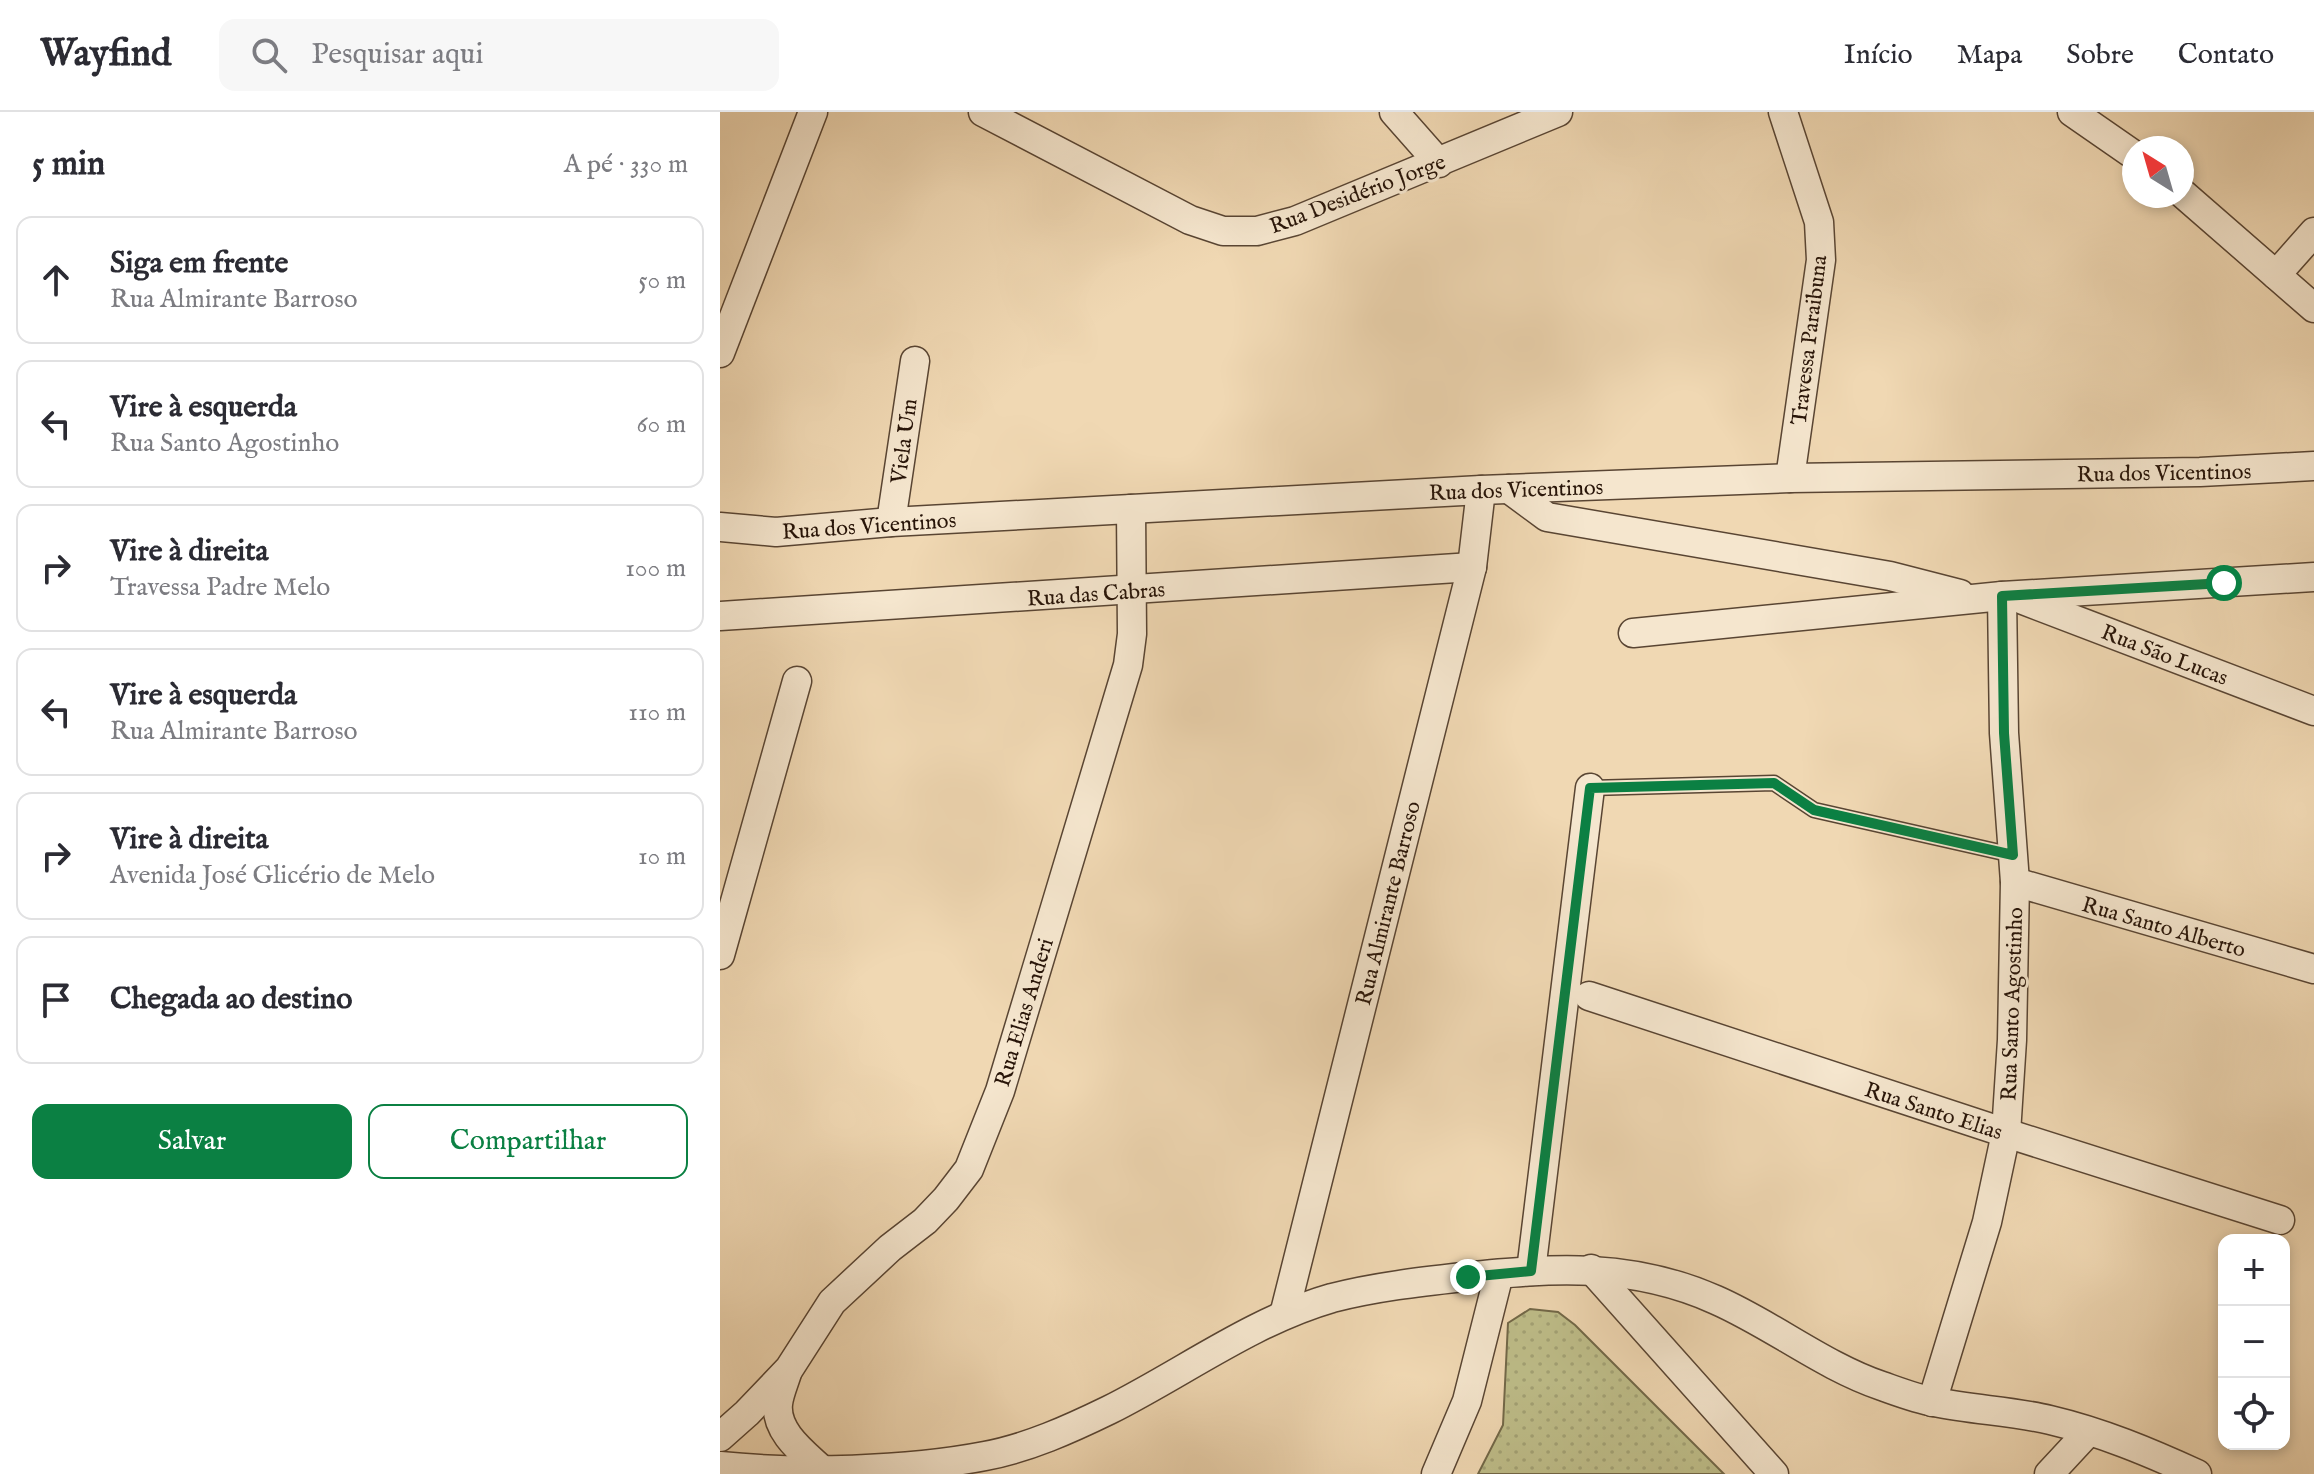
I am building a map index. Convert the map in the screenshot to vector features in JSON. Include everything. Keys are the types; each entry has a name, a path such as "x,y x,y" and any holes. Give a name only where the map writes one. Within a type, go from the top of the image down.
{"street":[{"path":"720,353 813,112"},
{"name":"Rua Desidério Jorge","path":"983,112 1190,220 1223,231 1257,231 1295,221 1558,112"},
{"path":"1394,112 1439,163"},
{"name":"Travessa Paraibuna","path":"1783,112 1819,222 1821,260 1790,478"},
{"path":"2072,112 2122,147"},
{"path":"2194,203 2314,308"},
{"path":"2276,275 2314,232"},
{"name":"Viela Um","path":"891,522 915,361"},
{"name":"Rua dos Vicentinos","path":"720,527 776,532 891,522 1481,490 1790,478 2200,472 2314,466"},
{"path":"1509,489 1547,517 1890,576 1999,598"},
{"name":"Rua Almirante Barroso","path":"1284,1315 1472,567 1481,490"},
{"name":"Rua Elias Anderi","path":"720,1437 789,1369 832,1302 890,1248 925,1221 969,1169 1000,1091 1128,665 1132,634 1131,509"},
{"name":"Rua das Cabras","path":"720,616 1472,567"},
{"path":"1633,633 1999,598 2314,577"},
{"name":"Rua São Lucas","path":"1999,598 2314,711"},
{"name":"Rua Santo Agostinho","path":"1932,1402 1987,1222 2006,1133 2012,1040 2014,869 2004,733 1999,598"},
{"path":"720,955 797,681"},
{"path":"1531,1271 1590,788"},
{"name":"Rua Santo Alberto","path":"2014,869 2314,969"},
{"name":"Rua Santo Elias","path":"1589,996 2280,1220"},
{"path":"1591,1269 1774,1474"},
{"path":"720,1466 822,1470 916,1465 987,1456 1053,1436 1111,1409 1284,1315 1331,1299 1381,1287 1531,1271 1591,1269 1631,1273 1674,1284 1718,1301 1878,1385 1932,1402 2048,1419 2129,1444 2197,1474"},
{"path":"1436,1474 1467,1401 1499,1274"},
{"name":"Rua Elias Anderi","path":"789,1369 777,1406 781,1423 792,1442 822,1470"},
{"path":"2049,1474 2088,1432"}],"lane":[{"path":"1590,788 1774,783 1814,810 2014,869"}],"shaded area":[{"path":"1530,1309 1558,1312 1575,1325 1724,1474 1478,1474 1503,1425 1508,1323"}],"route":[{"path":"1468,1277 1531,1271 1590,788 1774,783 1814,810 2013,855 2004,733 2002,596 2224,583"}]}
